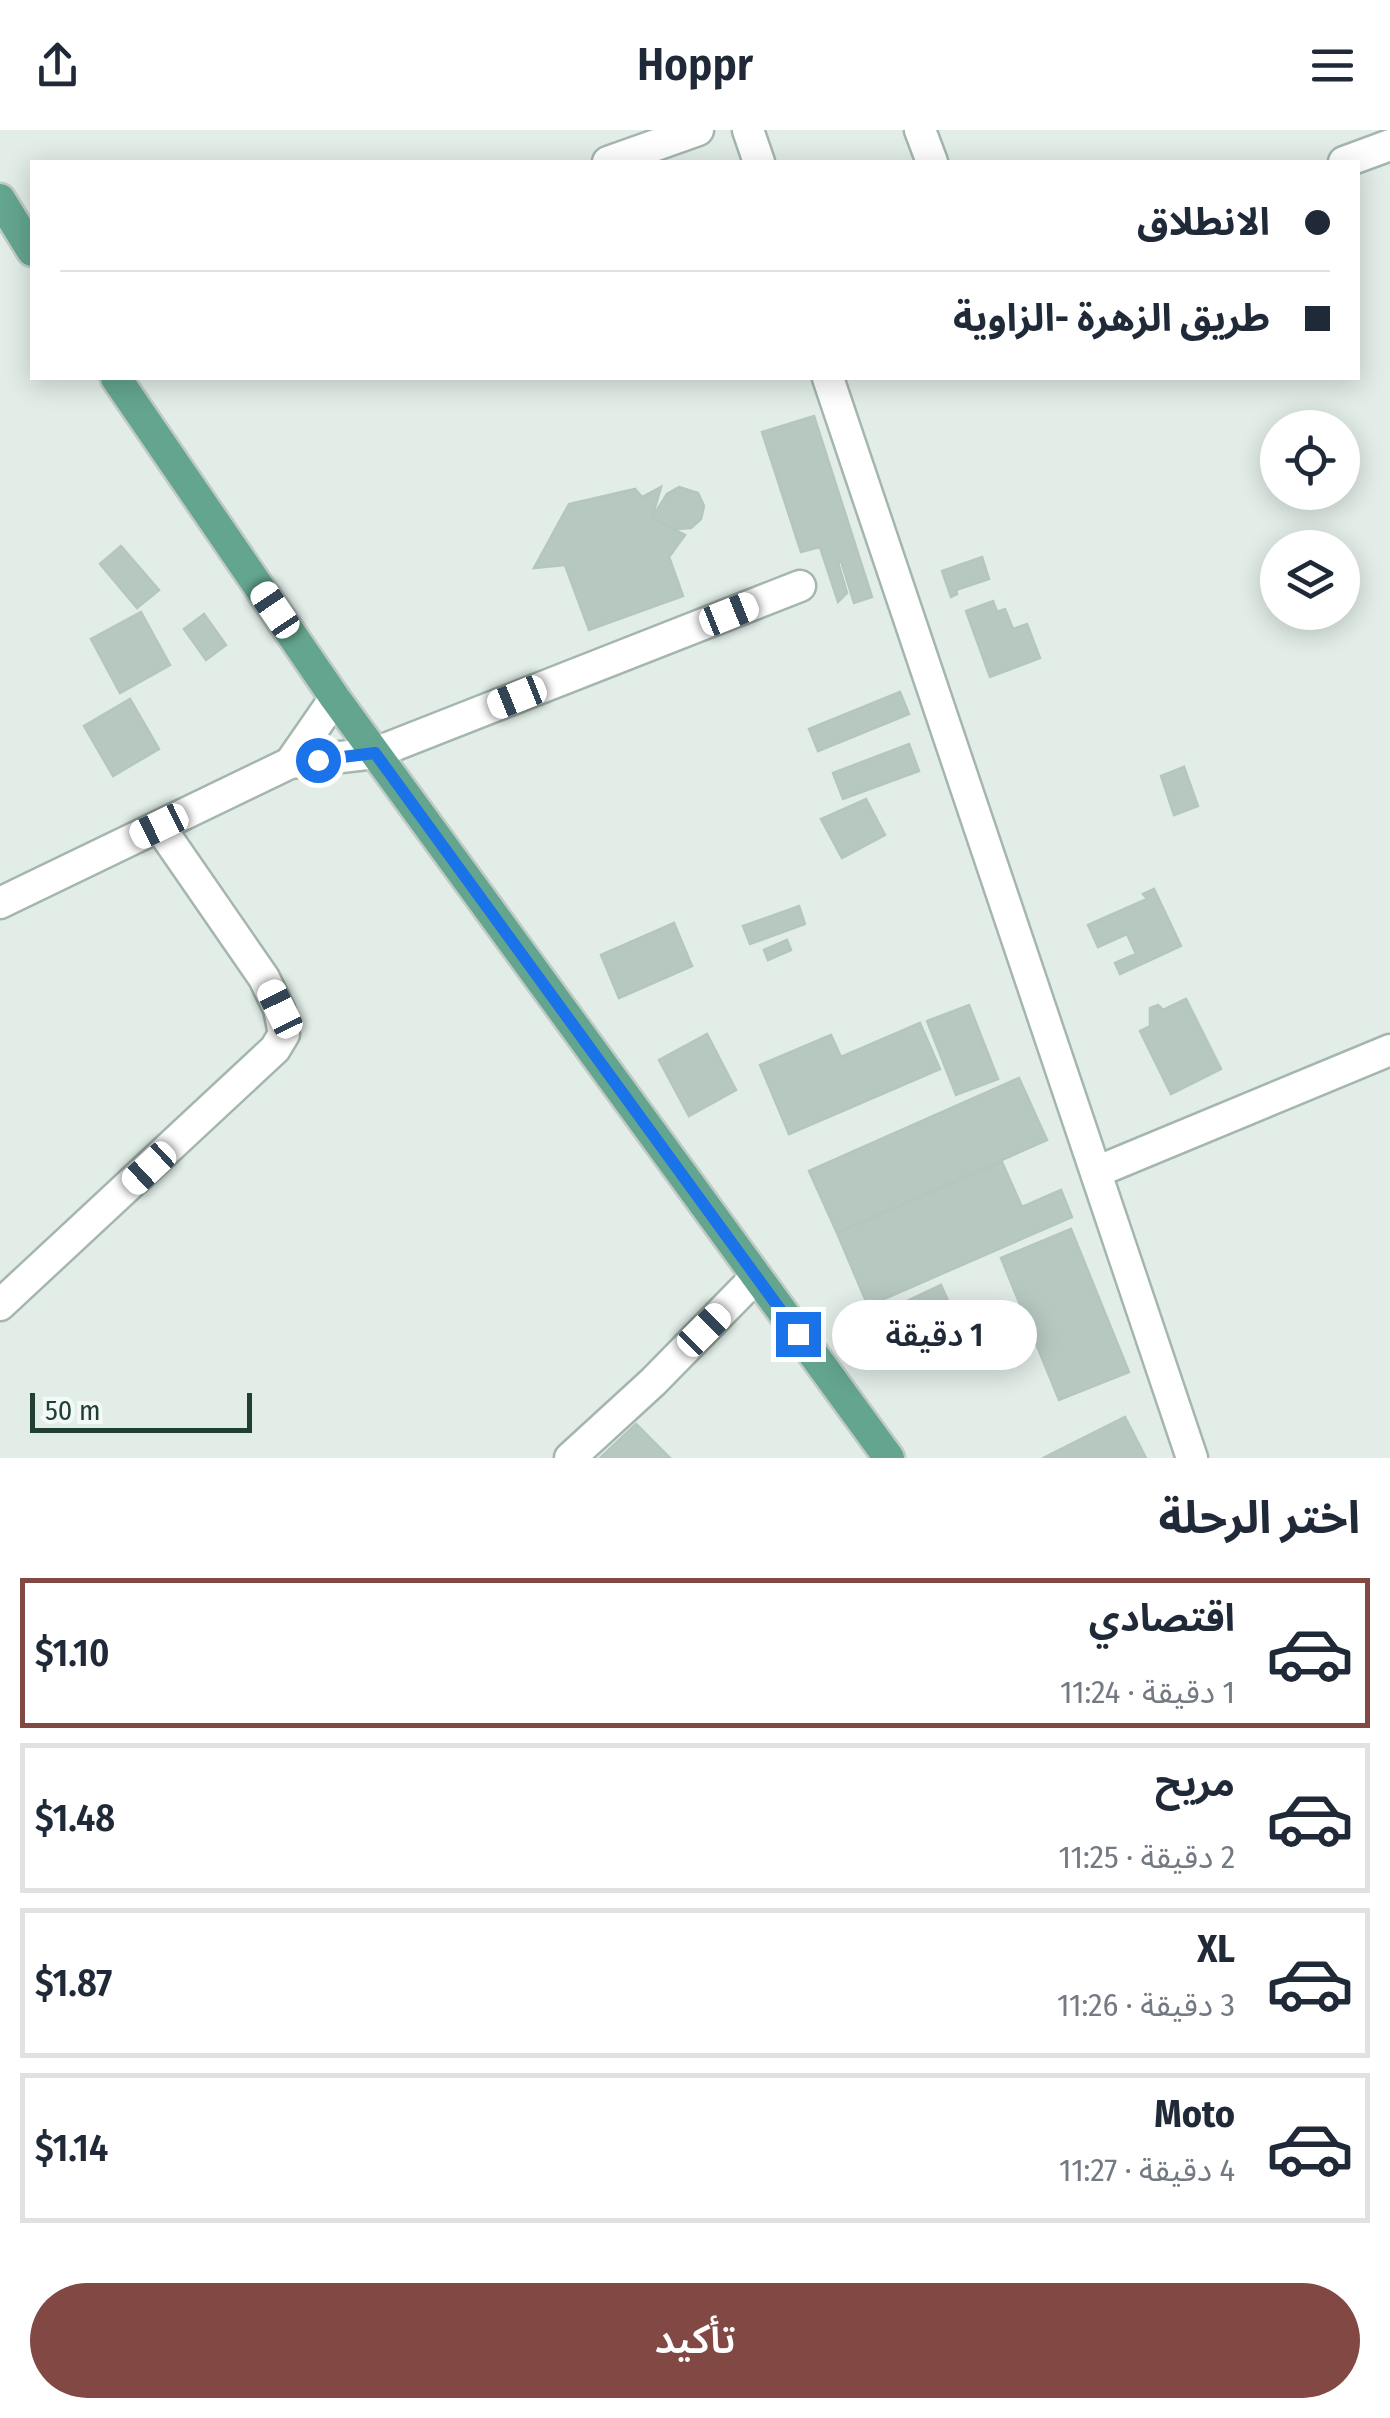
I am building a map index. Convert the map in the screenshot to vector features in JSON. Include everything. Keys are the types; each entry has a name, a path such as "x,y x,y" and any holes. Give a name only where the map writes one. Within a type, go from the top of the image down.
{"main road":[{"path":"0,199 30,248"},
{"path":"117,380 375,753 889,1458"}],"street":[{"path":"614,160 698,130"},
{"path":"748,130 758,160"},
{"path":"920,130 931,160"},
{"path":"1349,160 1390,145"},
{"path":"829,380 1192,1458"},
{"path":"0,903 290,763 375,753 800,586"},
{"path":"290,763 336,698"},
{"path":"0,1304 275,1049 284,1034 280,1009 264,978 159,826"},
{"path":"1096,1172 1390,1050"},
{"path":"570,1458 653,1382 756,1278"}],"building":[{"path":"814,416 872,597 854,603 841,561 838,562 847,593 838,602 820,547 801,552 762,432"},
{"path":"661,487 652,518 685,535 669,557 683,596 589,630 565,565 534,568 569,504 635,489 642,497"},
{"path":"679,487 698,493 704,506 701,519 691,528 677,529 652,518 667,494"},
{"path":"121,546 159,590 137,608 100,564"},
{"path":"982,557 989,579 956,590 957,594 951,597 942,571"},
{"path":"993,601 997,612 1005,609 1013,629 1027,624 1040,658 990,677 966,611"},
{"path":"141,612 170,665 120,693 91,639"},
{"path":"204,614 226,645 206,660 184,629"},
{"path":"900,692 909,714 818,751 809,729"},
{"path":"130,699 159,749 113,776 84,726"},
{"path":"909,744 919,771 843,799 833,773"},
{"path":"1184,767 1198,806 1174,815 1161,776"},
{"path":"866,799 885,835 842,858 821,819"},
{"path":"1154,889 1181,946 1120,974 1115,963 1136,954 1127,934 1098,947 1088,925 1147,899 1143,894"},
{"path":"799,906 805,924 750,944 743,926"},
{"path":"674,923 692,966 619,998 601,955"},
{"path":"787,940 791,950 768,960 764,950"},
{"path":"1186,999 1221,1069 1171,1094 1140,1031 1150,1026 1150,1008 1158,1005 1163,1010"},
{"path":"969,1005 998,1079 956,1095 927,1021"},
{"path":"920,1023 940,1069 789,1134 760,1065 831,1035 841,1057"},
{"path":"707,1034 736,1090 689,1116 659,1060"},
{"path":"1019,1078 1047,1140 837,1233 809,1171"},
{"path":"1002,1162 1022,1207 1061,1190 1072,1217 868,1306 837,1233"},
{"path":"1071,1229 1129,1372 1059,1400 1001,1258"},
{"path":"941,1285 954,1314 887,1347 873,1317"},
{"path":"1125,1417 1146,1458 1043,1458"},
{"path":"636,1424 670,1458 600,1458"}],"route":[{"path":"318,760 375,753 798,1334"}]}
